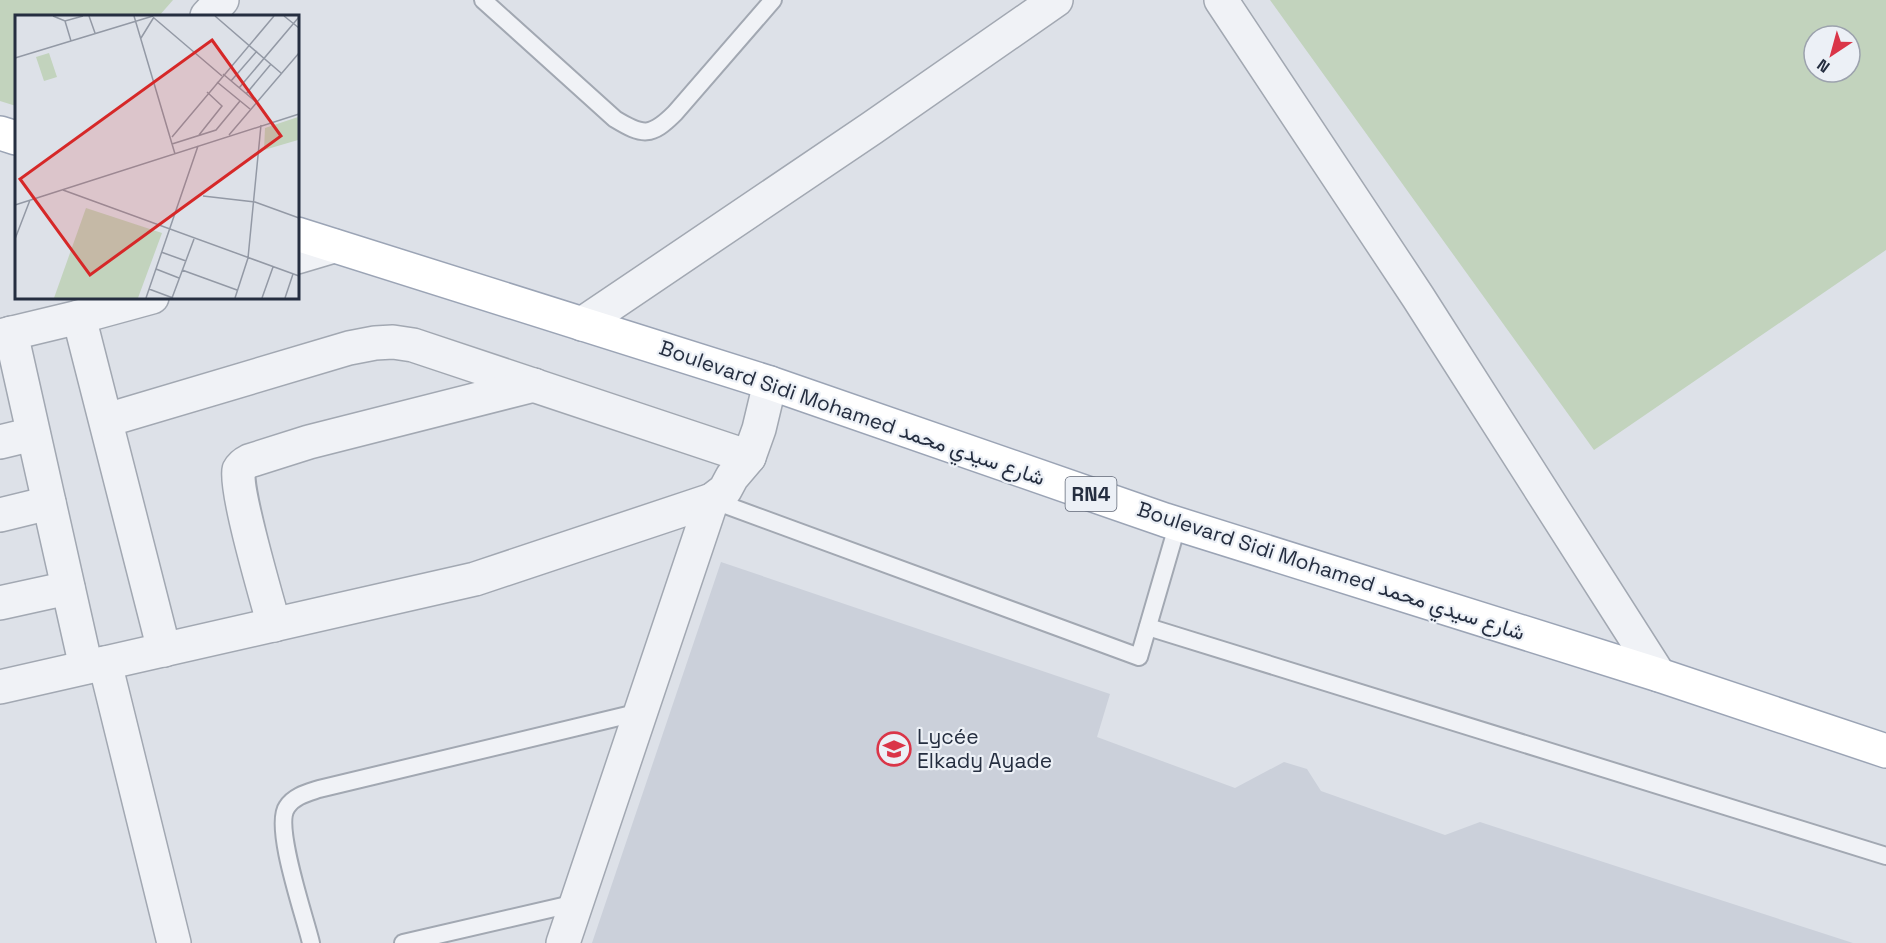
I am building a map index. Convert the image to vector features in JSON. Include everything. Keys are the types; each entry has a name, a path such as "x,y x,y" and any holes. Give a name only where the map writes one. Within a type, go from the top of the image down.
{"main road":[{"path":"0,133 15,138"},
{"name":"Boulevard Sidi Mohamed شارع سيدي محمد","path":"298,234 770,383 1178,523 1659,675 1886,751"}],"street":[{"path":"208,15 222,0"},
{"path":"582,324 872,128 1056,0"},
{"path":"1221,0 1419,297 1659,675"},
{"path":"298,257 334,246"},
{"path":"148,298 5,334 33,434 68,588 96,665 174,943"},
{"path":"79,317 164,650"},
{"path":"107,420 307,360 375,343 393,342 413,345 749,457"},
{"path":"0,687 475,579 712,500 725,490 732,477 749,457 759,429 770,383"},
{"path":"273,624 239,479 242,465 309,442 534,385"},
{"path":"0,442 33,434"},
{"path":"563,943 712,500"},
{"path":"0,515 49,502"},
{"path":"0,603 68,588"}],"lane":[{"path":"483,0 615,119 632,129 651,131 662,127 773,0"},
{"path":"712,500 1139,657 1178,523"},
{"path":"1148,627 1886,856"},
{"path":"311,943 285,842 282,819 286,808 293,800 319,789 640,712"},
{"path":"403,943 576,903"}],"shaded area":[{"name":"Lycée Elkady Ayade","path":"721,562 1110,694 1097,737 1235,788 1284,762 1307,769 1321,791 1445,835 1480,822 1853,943 592,943"}],"green space":[{"path":"0,0 173,0 160,15 15,15 15,106 0,101"},
{"path":"1270,0 1886,0 1886,250 1594,450"}],"place":[{"name":"Lycée Elkady Ayade","path":"894,749"}]}
